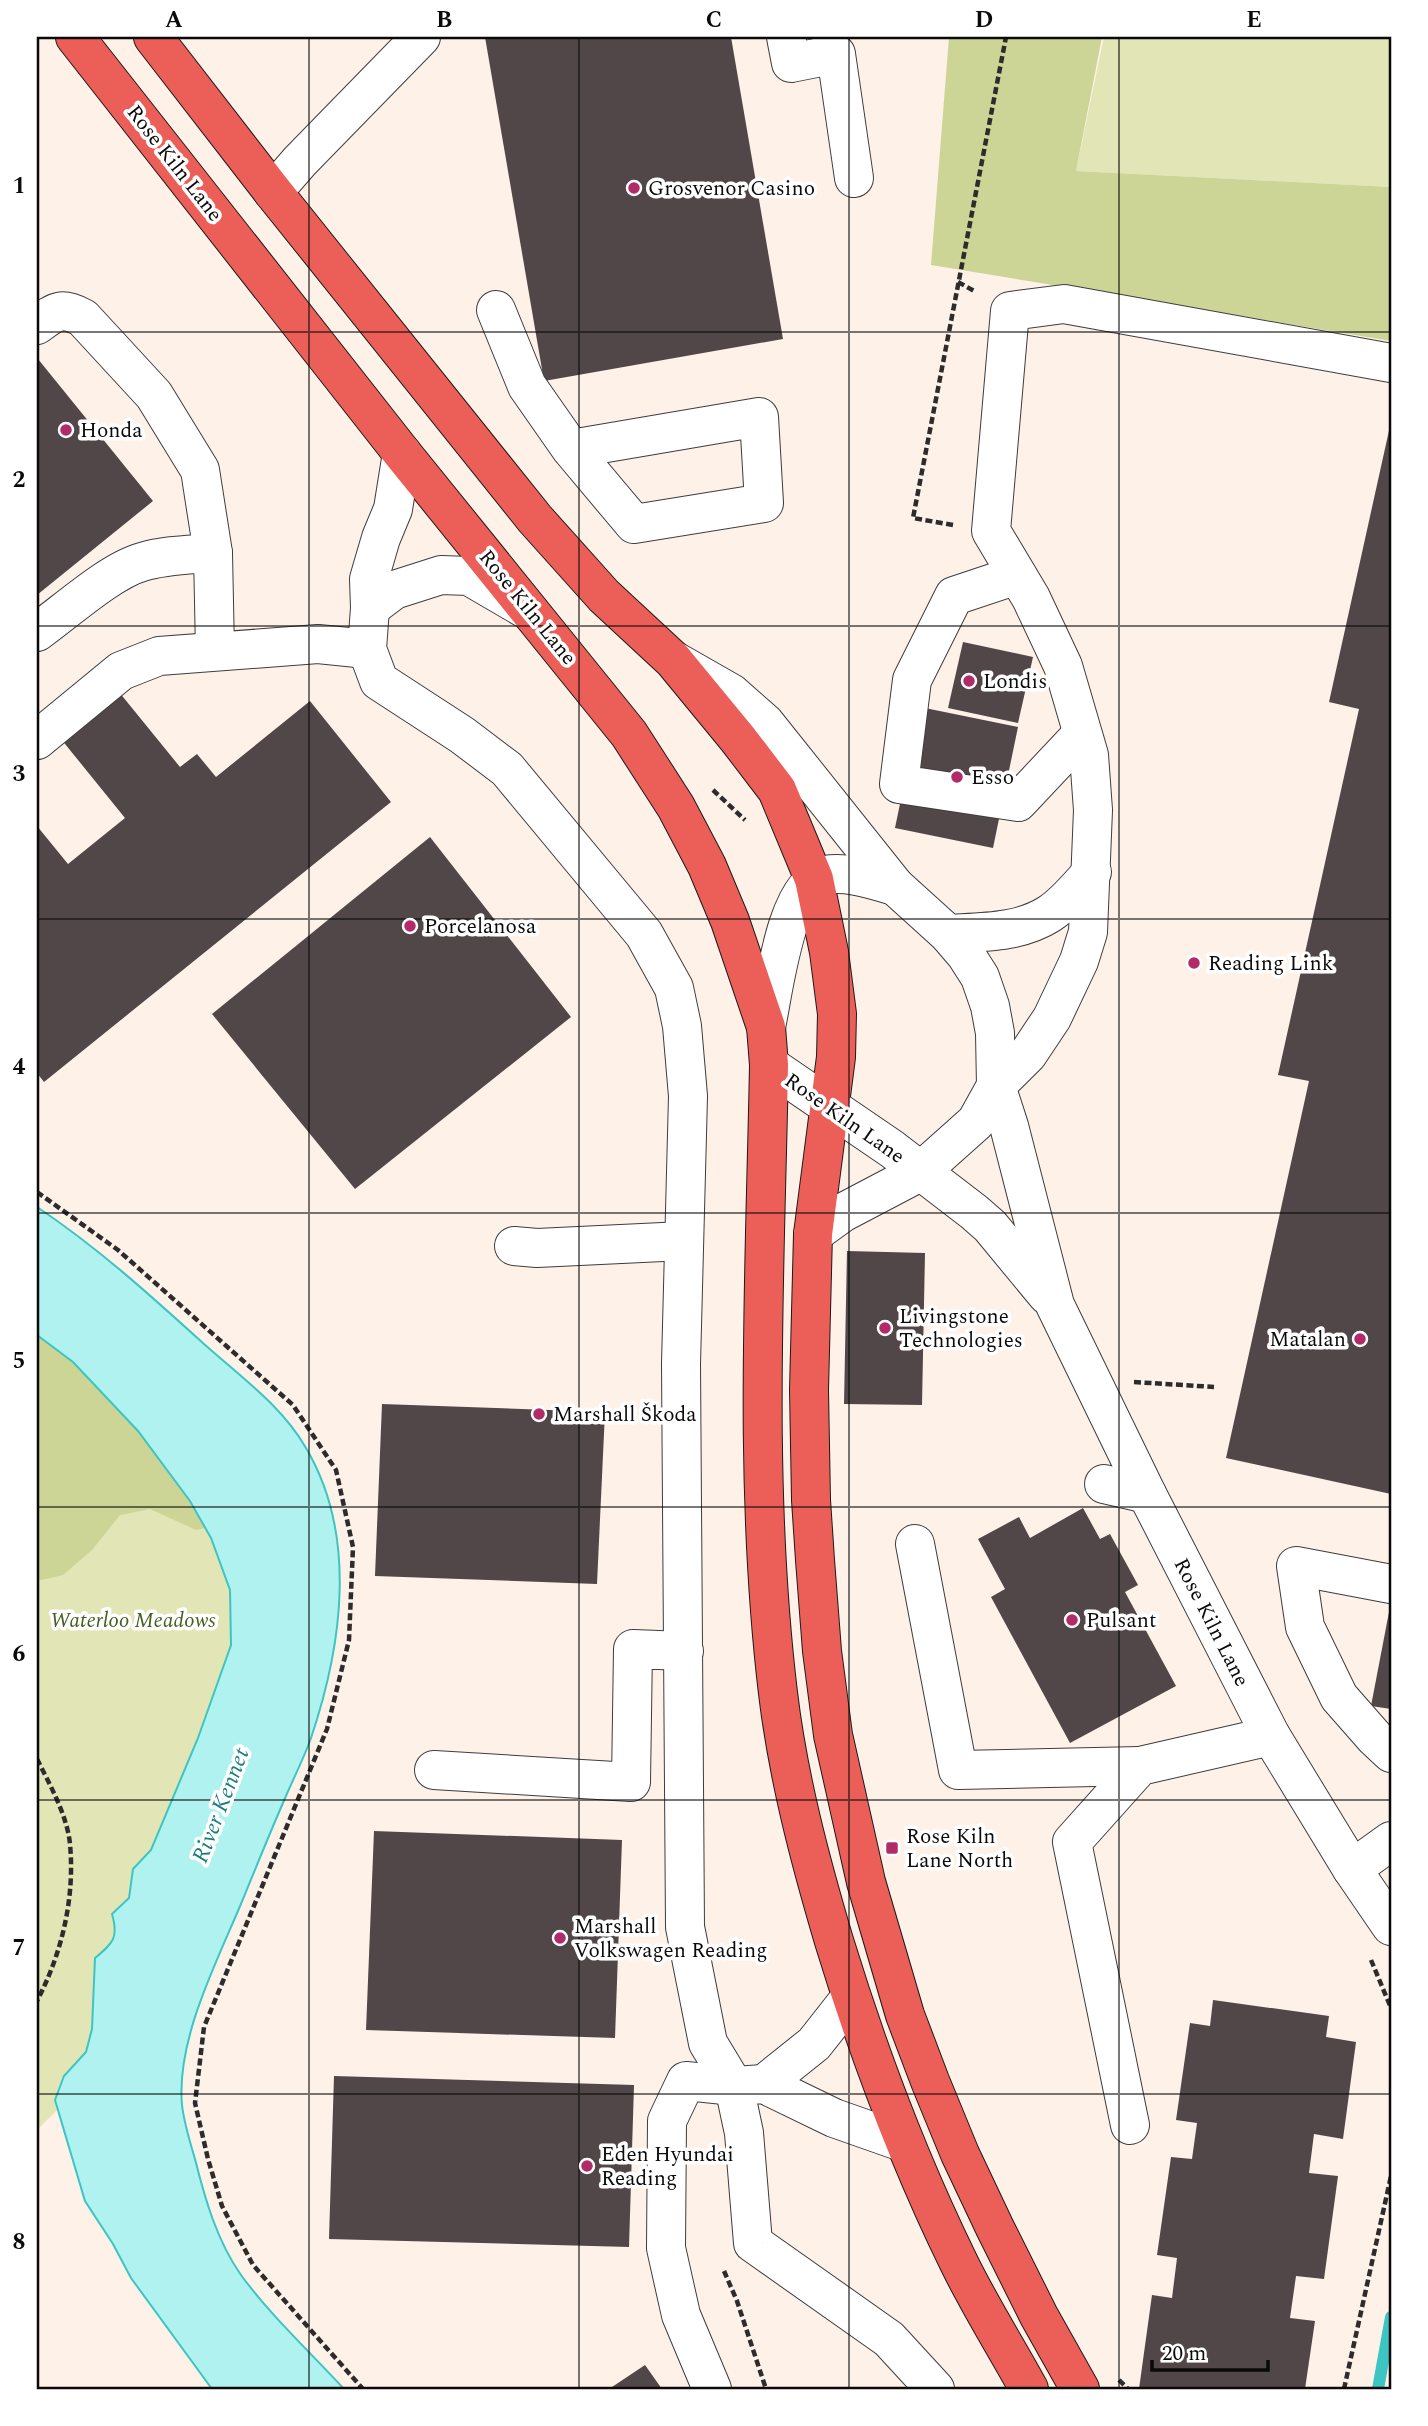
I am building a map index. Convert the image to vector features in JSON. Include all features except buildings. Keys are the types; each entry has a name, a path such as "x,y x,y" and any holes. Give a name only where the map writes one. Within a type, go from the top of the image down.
{"highway":[{"name":"Rose Kiln Lane","path":"75,37 402,453 629,734 676,807 707,866 730,921 766,1027 769,1065 761,1337 764,1520 778,1693 787,1749 813,1871 851,1997 905,2143 961,2267 1030,2389"},
{"name":"Rose Kiln Lane","path":"153,37 273,192 535,519 604,596 673,660"},
{"path":"673,660 777,790 814,879 829,952 837,1014 836,1057 813,1234 809,1365 812,1512 822,1651 833,1735 849,1816 884,1947 905,2015 930,2081 995,2228 1039,2316 1080,2389"}],"street":[{"path":"273,192 421,37"},
{"path":"786,37 791,63 836,54 854,178"},
{"path":"991,531 1010,311 1064,304 1391,363"},
{"path":"37,325 54,312 68,310 83,318 154,395 200,470 213,553 215,651"},
{"path":"496,310 527,386 571,449 634,524 764,503 760,417 571,449"},
{"path":"402,453 393,509 369,579 367,649 379,681 462,735 507,769 644,934 671,983 682,1026 688,1096 681,1364 685,1927 708,2043 749,2085"},
{"name":"Rose Kiln Lane","path":"813,1234 842,1213 920,1172 976,1122 996,1086 1028,1054 1064,996 1088,932 1093,810 1088,755 1063,666 1017,575 991,531"},
{"path":"37,632 108,580 139,563 170,556 213,553"},
{"path":"370,608 394,590 442,575 469,576 531,612"},
{"path":"1017,575 954,596 912,680 899,784 1018,802 1082,734"},
{"path":"37,740 121,671 159,656 318,644 367,649"},
{"name":"Rose Kiln Lane","path":"673,660 731,693 765,723 895,886 948,934 980,977 990,1006 995,1033 996,1086 1009,1126 1055,1305 1147,1494 1271,1736 1352,1869 1379,1938"},
{"path":"948,934 1007,930 1026,924 1049,914 1092,872"},
{"name":"Rose Kiln Lane","path":"814,879 841,874 895,886"},
{"path":"766,1027 788,920 803,891 814,879"},
{"name":"Rose Kiln Lane","path":"769,1065 830,1106 990,1226 1055,1305"},
{"path":"514,1246 537,1248 684,1241"},
{"path":"1104,1484 1147,1494"},
{"path":"915,1544 958,1770 1140,1766 1271,1736"},
{"path":"1391,1584 1296,1566 1305,1628 1339,1697 1391,1752"},
{"path":"434,1770 631,1782 633,1649 684,1651"},
{"path":"1130,2125 1072,1842 1140,1766"},
{"path":"1352,1869 1391,1841"},
{"path":"749,2085 814,2044 851,1997"},
{"path":"712,2389 681,2315 666,2248 667,2121 686,2081 749,2085 905,2143"},
{"path":"749,2085 744,2133 753,2243 889,2339 935,2389"}],"path":[{"path":"991,531 913,518 1006,37"},
{"path":"709,786 748,822"},
{"path":"37,1192 118,1250 293,1405 336,1470 353,1547 349,1640 327,1729 204,2027 195,2103 222,2206 253,2264 363,2389"},
{"path":"1127,1381 1214,1387"},
{"path":"37,1770 38,1762"},
{"path":"37,2001 63,1938 69,1891 70,1844 64,1820 38,1762"},
{"path":"1379,1938 1391,2008"},
{"path":"1344,2389 1391,2176"}],"green space":[{"path":"949,37 1102,37 1076,171 1391,187 1391,341 931,265"},
{"path":"1104,37 1391,37 1391,187 1076,171"},
{"path":"37,1328 124,1409 217,1525 196,1530 150,1509 120,1515 92,1550 63,1575 37,1581"},
{"name":"Waterloo Meadows","path":"37,1335 73,1362 138,1431 190,1501 211,1538 230,1590 231,1645 198,1738 151,1850 133,1869 129,1899 113,1914 115,1935 95,1958 94,2020 90,2044 81,2060 60,2084 56,2099 58,2109 37,2130"}],"water":[{"name":"River Kennet","path":"37,1207 123,1272 273,1405 306,1448 322,1482 333,1518 339,1554 340,1591 337,1629 322,1703 305,1753 201,2000 185,2053 182,2105 208,2204 233,2262 265,2305 344,2389 212,2389 131,2278 85,2201 55,2100 64,2076 86,2052 92,2029 95,1958 113,1939 115,1929 112,1914 129,1898 133,1869 151,1850 198,1738 231,1645 230,1590 211,1538 190,1501 138,1431 73,1362 37,1335"}],"waterway":[{"path":"1378,2389 1391,2317"}],"place":[{"name":"Grosvenor Casino","path":"634,188"},
{"name":"Honda","path":"66,430"},
{"name":"Londis","path":"969,681"},
{"name":"Esso","path":"957,777"},
{"name":"Porcelanosa","path":"410,926"},
{"name":"Reading Link","path":"1194,963"},
{"name":"Livingstone Technologies","path":"885,1328"},
{"name":"Matalan","path":"1360,1339"},
{"name":"Marshall Škoda","path":"539,1414"},
{"name":"Pulsant","path":"1072,1620"},
{"name":"Rose Kiln Lane North","path":"892,1848"},
{"name":"Marshall Volkswagen Reading","path":"560,1938"},
{"name":"Eden Hyundai Reading","path":"587,2166"}]}
